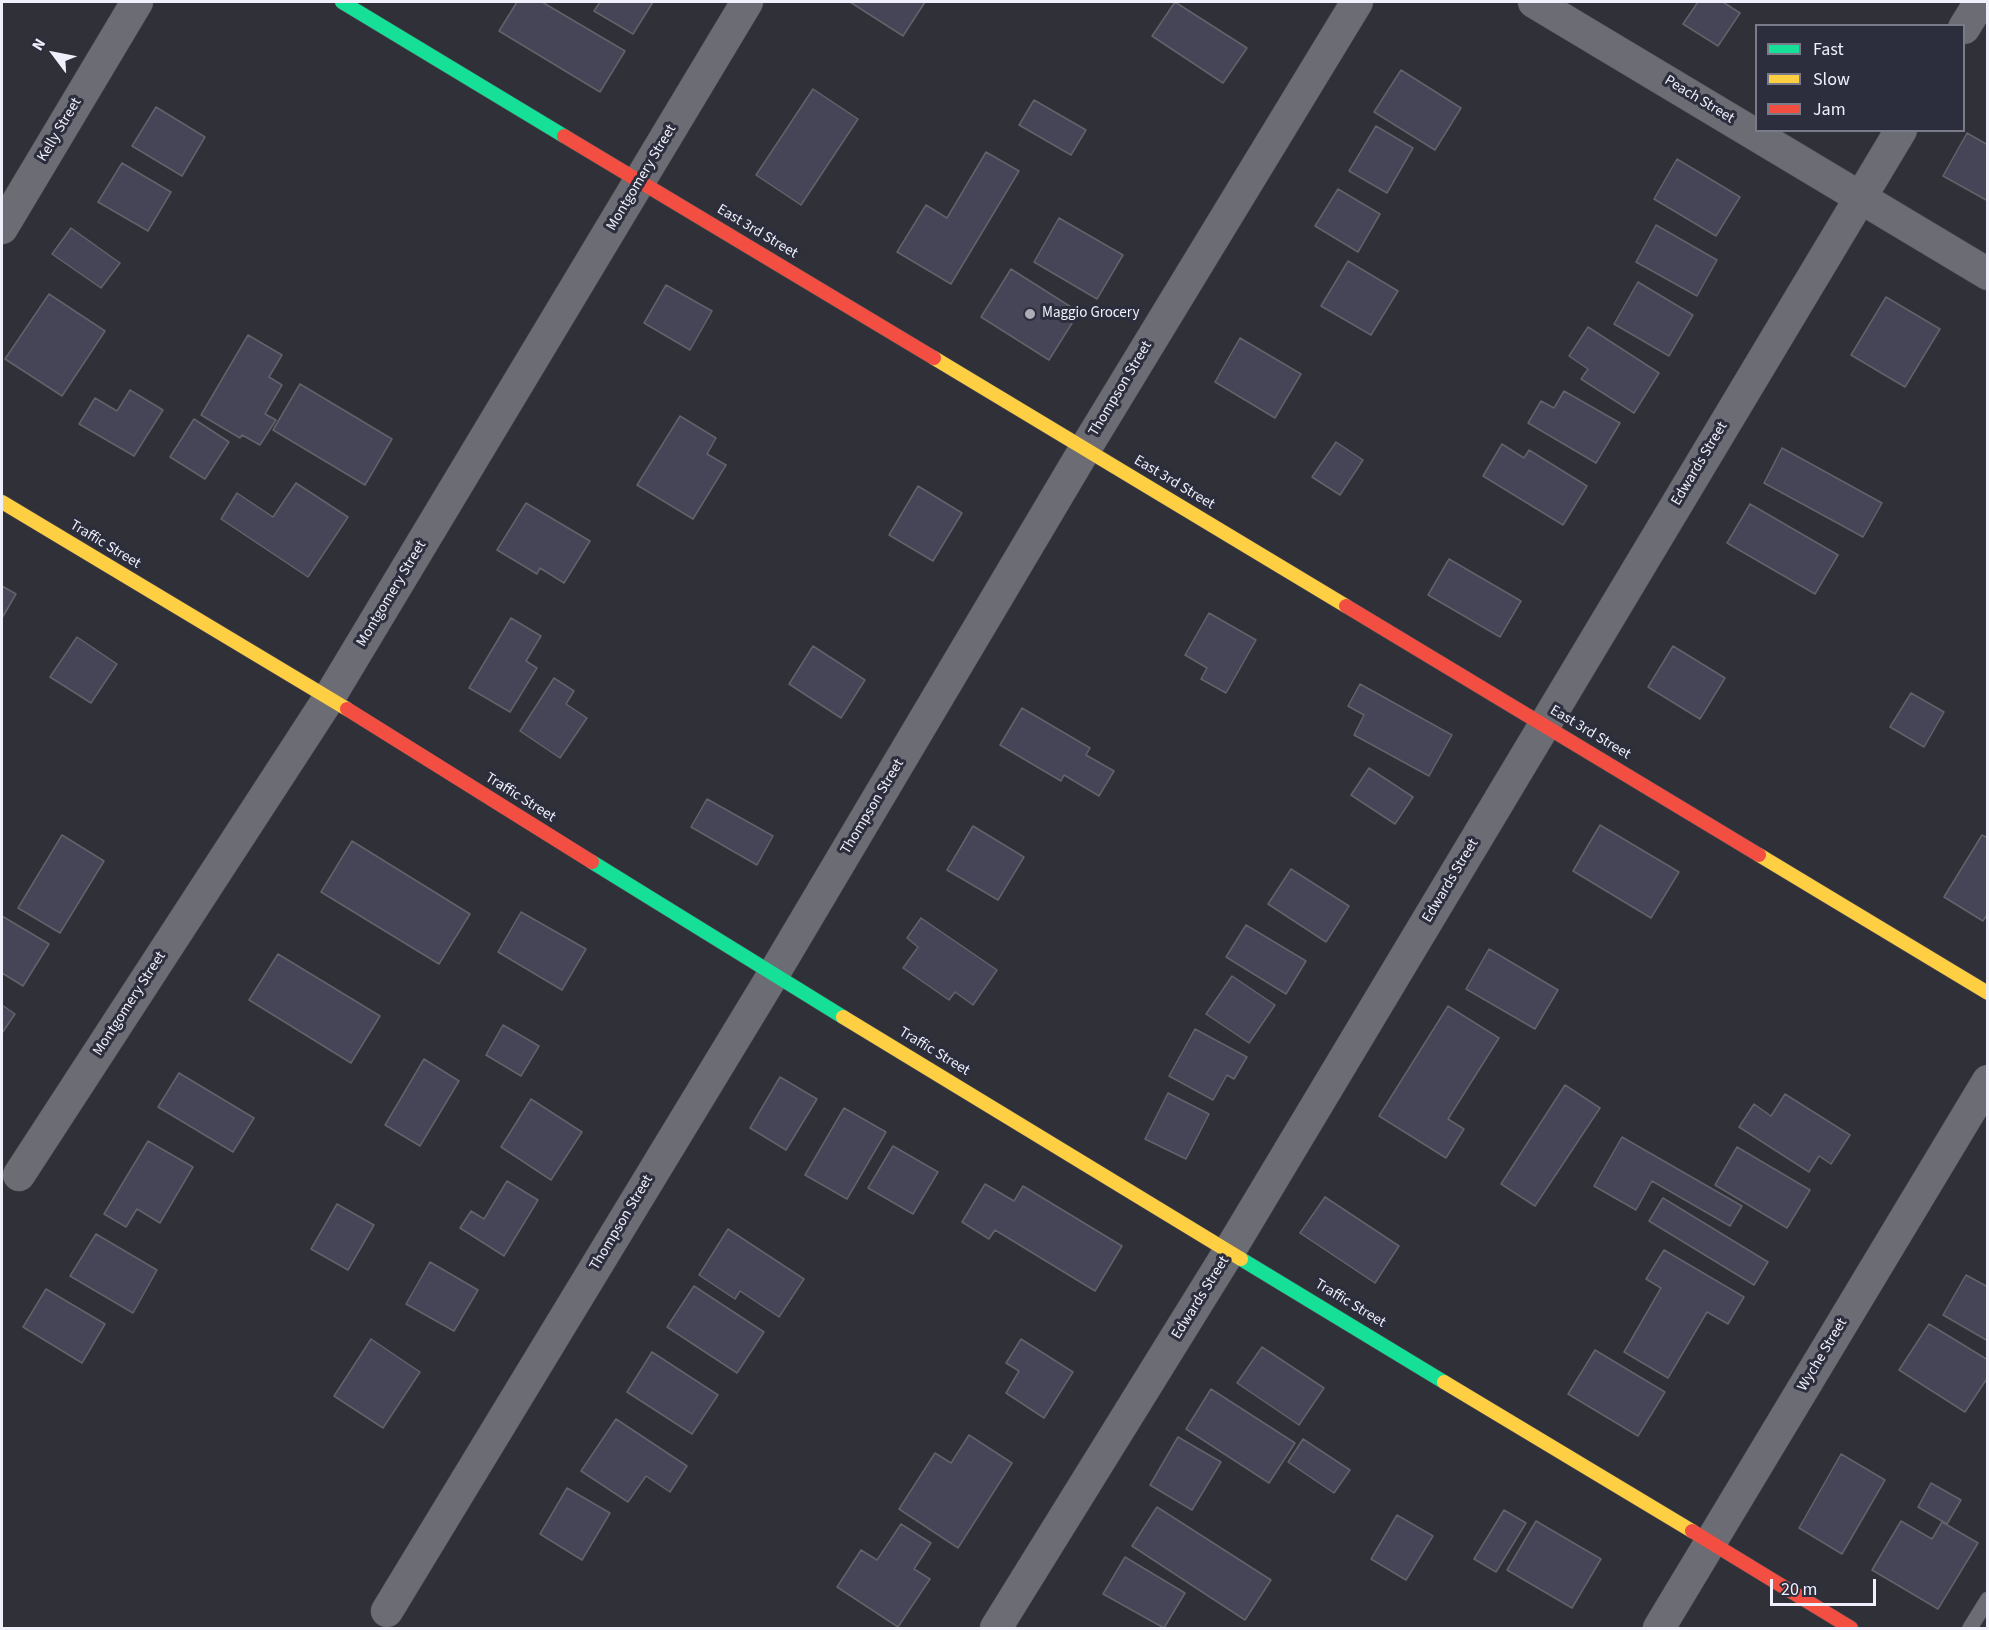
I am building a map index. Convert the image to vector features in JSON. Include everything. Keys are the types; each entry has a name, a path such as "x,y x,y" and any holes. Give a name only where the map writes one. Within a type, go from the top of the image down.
{"street":[{"name":"Kelly Street","path":"2,228 137,2"},
{"name":"East 3rd Street","path":"342,2 1988,993"},
{"name":"Montgomery Street","path":"19,1175 329,698 747,2"},
{"name":"Thompson Street","path":"387,1611 773,975 1084,449 1357,2"},
{"name":"Peach Street","path":"1534,2 1988,274"},
{"path":"1965,26 1980,2"},
{"name":"Edwards Street","path":"996,1629 1230,1250 1900,132"},
{"name":"Traffic Street","path":"2,502 329,698 773,975 1230,1250 1851,1629"},
{"name":"Wyche Street","path":"1659,1629 1988,1081"}],"lane":[{"path":"1970,1629 1988,1599"}],"building":[{"path":"517,2 542,2 625,51 600,92 499,31"},
{"path":"600,2 653,2 633,34 594,11"},
{"path":"850,2 925,2 903,36"},
{"path":"1175,2 1247,48 1223,83 1152,36"},
{"path":"1698,2 1723,2 1740,13 1718,46 1683,24"},
{"path":"1401,70 1461,108 1435,150 1374,112"},
{"path":"813,89 858,119 801,205 756,175"},
{"path":"1034,100 1086,130 1071,155 1019,125"},
{"path":"156,107 205,137 182,176 132,146"},
{"path":"1376,126 1413,148 1387,193 1349,171"},
{"path":"1967,133 1988,145 1988,201 1943,176"},
{"path":"986,152 1019,171 951,284 897,252 926,205 947,218"},
{"path":"1677,159 1740,197 1716,236 1654,199"},
{"path":"122,163 171,192 148,231 98,202"},
{"path":"1338,189 1380,214 1358,252 1315,226"},
{"path":"1059,218 1123,255 1097,299 1034,262"},
{"path":"1656,225 1717,260 1697,296 1636,262"},
{"path":"71,228 120,263 101,288 52,254"},
{"path":"1348,261 1398,291 1371,335 1321,306"},
{"name":"Maggio Grocery","path":"1011,269 1079,312 1049,360 981,317"},
{"path":"1638,282 1693,315 1669,356 1614,324"},
{"path":"666,285 712,311 690,350 644,323"},
{"path":"49,294 105,331 62,396 5,359"},
{"path":"1886,297 1940,329 1905,387 1851,355"},
{"path":"1588,327 1659,373 1634,413 1581,379 1588,369 1569,356"},
{"path":"248,335 282,355 269,377 282,385 265,414 276,420 260,445 242,435 240,438 201,415"},
{"path":"1240,338 1301,374 1275,418 1215,382"},
{"path":"300,384 392,439 365,485 273,430"},
{"path":"130,390 163,410 134,456 79,424 95,398 117,411"},
{"path":"1564,391 1620,423 1596,463 1528,423 1541,401 1554,408"},
{"path":"680,416 716,438 707,454 726,465 693,519 637,485"},
{"path":"194,419 229,442 205,479 170,457"},
{"path":"1336,442 1363,460 1340,495 1312,477"},
{"path":"1502,444 1524,458 1529,450 1587,486 1563,525 1483,476"},
{"path":"1782,448 1882,503 1863,537 1764,483"},
{"path":"296,483 348,517 308,577 221,519 237,493 273,517"},
{"path":"918,486 962,513 933,561 889,535"},
{"path":"526,503 590,541 564,583 540,568 537,574 497,550"},
{"path":"1750,504 1838,555 1815,594 1727,543"},
{"path":"1449,559 1521,601 1500,637 1428,595"},
{"path":"2,586 16,594 2,618"},
{"path":"1209,613 1256,640 1226,693 1201,679 1207,668 1185,655"},
{"path":"511,618 541,636 526,661 537,668 510,712 469,688"},
{"path":"77,637 117,664 91,703 50,677"},
{"path":"813,646 865,680 841,718 789,684"},
{"path":"1673,646 1725,678 1700,719 1648,687"},
{"path":"554,678 574,691 566,704 587,718 560,758 520,731"},
{"path":"1360,684 1452,735 1429,776 1354,735 1364,715 1348,706"},
{"path":"1911,693 1944,712 1924,747 1890,727"},
{"path":"1022,708 1090,748 1086,755 1114,771 1099,796 1064,775 1061,781 1000,745"},
{"path":"1369,768 1413,797 1395,824 1351,795"},
{"path":"707,799 773,836 757,865 691,827"},
{"path":"1600,825 1679,872 1651,918 1573,871"},
{"path":"973,826 1024,857 998,900 947,870"},
{"path":"62,835 104,861 60,933 18,908"},
{"path":"1982,835 1988,838 1988,913 1983,921 1944,897"},
{"path":"352,841 470,914 439,964 321,892"},
{"path":"1291,869 1349,906 1326,942 1268,904"},
{"path":"521,912 586,949 562,990 498,952"},
{"path":"2,916 49,944 23,986 2,973"},
{"path":"921,918 997,970 973,1005 955,992 949,1000 903,968 918,947 907,938"},
{"path":"1246,925 1306,961 1286,994 1226,957"},
{"path":"1489,949 1558,990 1535,1029 1466,989"},
{"path":"278,954 380,1016 351,1063 249,1000"},
{"path":"1232,976 1275,1005 1249,1043 1206,1014"},
{"path":"2,1005 15,1014 2,1033"},
{"path":"1448,1006 1499,1038 1448,1119 1464,1129 1446,1158 1379,1116"},
{"path":"503,1025 539,1046 521,1076 486,1055"},
{"path":"1195,1029 1247,1057 1234,1079 1227,1075 1213,1100 1169,1076"},
{"path":"424,1059 459,1081 420,1146 385,1125"},
{"path":"179,1073 254,1118 233,1152 158,1107"},
{"path":"780,1077 817,1099 786,1150 750,1128"},
{"path":"1565,1085 1600,1108 1535,1206 1501,1184"},
{"path":"1168,1093 1209,1114 1186,1159 1145,1139"},
{"path":"1785,1094 1850,1135 1831,1164 1819,1156 1809,1172 1739,1127 1754,1104 1771,1116"},
{"path":"531,1099 582,1132 551,1180 501,1147"},
{"path":"844,1108 886,1132 847,1199 805,1175"},
{"path":"1622,1137 1742,1206 1730,1226 1652,1181 1636,1210 1594,1186"},
{"path":"148,1141 193,1167 160,1223 137,1209 126,1227 104,1214"},
{"path":"893,1146 938,1172 913,1214 868,1188"},
{"path":"1737,1147 1810,1190 1787,1228 1715,1185"},
{"path":"507,1181 538,1200 504,1256 460,1228 471,1211 484,1219"},
{"path":"985,1184 1014,1201 1023,1186 1122,1246 1095,1291 995,1230 989,1239 962,1222"},
{"path":"1325,1197 1399,1246 1375,1283 1300,1233"},
{"path":"1663,1198 1768,1262 1754,1285 1649,1221"},
{"path":"337,1204 374,1225 348,1270 311,1249"},
{"path":"728,1229 804,1279 779,1317 740,1291 735,1299 699,1275"},
{"path":"96,1234 157,1270 133,1313 70,1276"},
{"path":"1664,1250 1744,1297 1728,1324 1707,1312 1668,1378 1624,1352 1661,1288 1646,1279"},
{"path":"430,1262 478,1290 454,1331 406,1304"},
{"path":"1966,1275 1988,1287 1988,1341 1943,1315"},
{"path":"694,1286 764,1332 737,1373 667,1327"},
{"path":"46,1289 105,1324 82,1363 23,1327"},
{"path":"1929,1324 1988,1360 1988,1377 1965,1412 1899,1370"},
{"path":"371,1339 420,1372 383,1428 334,1396"},
{"path":"1021,1339 1073,1372 1044,1418 1006,1393 1019,1371 1006,1363"},
{"path":"1262,1347 1324,1388 1299,1425 1237,1383"},
{"path":"1595,1350 1665,1392 1638,1436 1568,1394"},
{"path":"652,1352 718,1395 692,1434 627,1392"},
{"path":"1211,1389 1295,1443 1269,1483 1186,1429"},
{"path":"616,1419 687,1466 670,1492 646,1476 628,1502 581,1471"},
{"path":"969,1435 1012,1463 958,1548 899,1509 935,1453 951,1463"},
{"path":"1178,1437 1221,1462 1192,1510 1150,1485"},
{"path":"1303,1439 1350,1470 1334,1493 1288,1462"},
{"path":"1841,1454 1885,1480 1842,1554 1799,1528"},
{"path":"1931,1483 1961,1500 1947,1524 1918,1507"},
{"path":"567,1488 610,1513 582,1560 540,1534"},
{"path":"1157,1507 1271,1580 1245,1620 1132,1546"},
{"path":"1504,1510 1526,1523 1496,1572 1474,1559"},
{"path":"1397,1515 1433,1536 1406,1580 1371,1559"},
{"path":"1536,1521 1601,1559 1572,1608 1507,1570"},
{"path":"1901,1521 1932,1539 1942,1522 1978,1543 1938,1609 1872,1570"},
{"path":"901,1524 931,1543 914,1569 930,1579 898,1627 837,1587 861,1550 877,1560"},
{"path":"1125,1557 1185,1593 1164,1628 1103,1594"}],"traffic: fast":[{"path":"342,2 564,136"},
{"path":"592,862 843,1017"},
{"path":"1241,1259 1444,1382"}],"traffic: slow":[{"path":"934,358 1346,606"},
{"path":"2,502 347,709"},
{"path":"1759,855 1988,993"},
{"path":"843,1017 1241,1259"},
{"path":"1444,1382 1692,1531"}],"traffic: jam":[{"path":"564,136 934,358"},
{"path":"1346,606 1759,855"},
{"path":"347,709 592,862"},
{"path":"1692,1531 1851,1628"}],"place":[{"name":"Maggio Grocery","path":"1030,314"}]}
